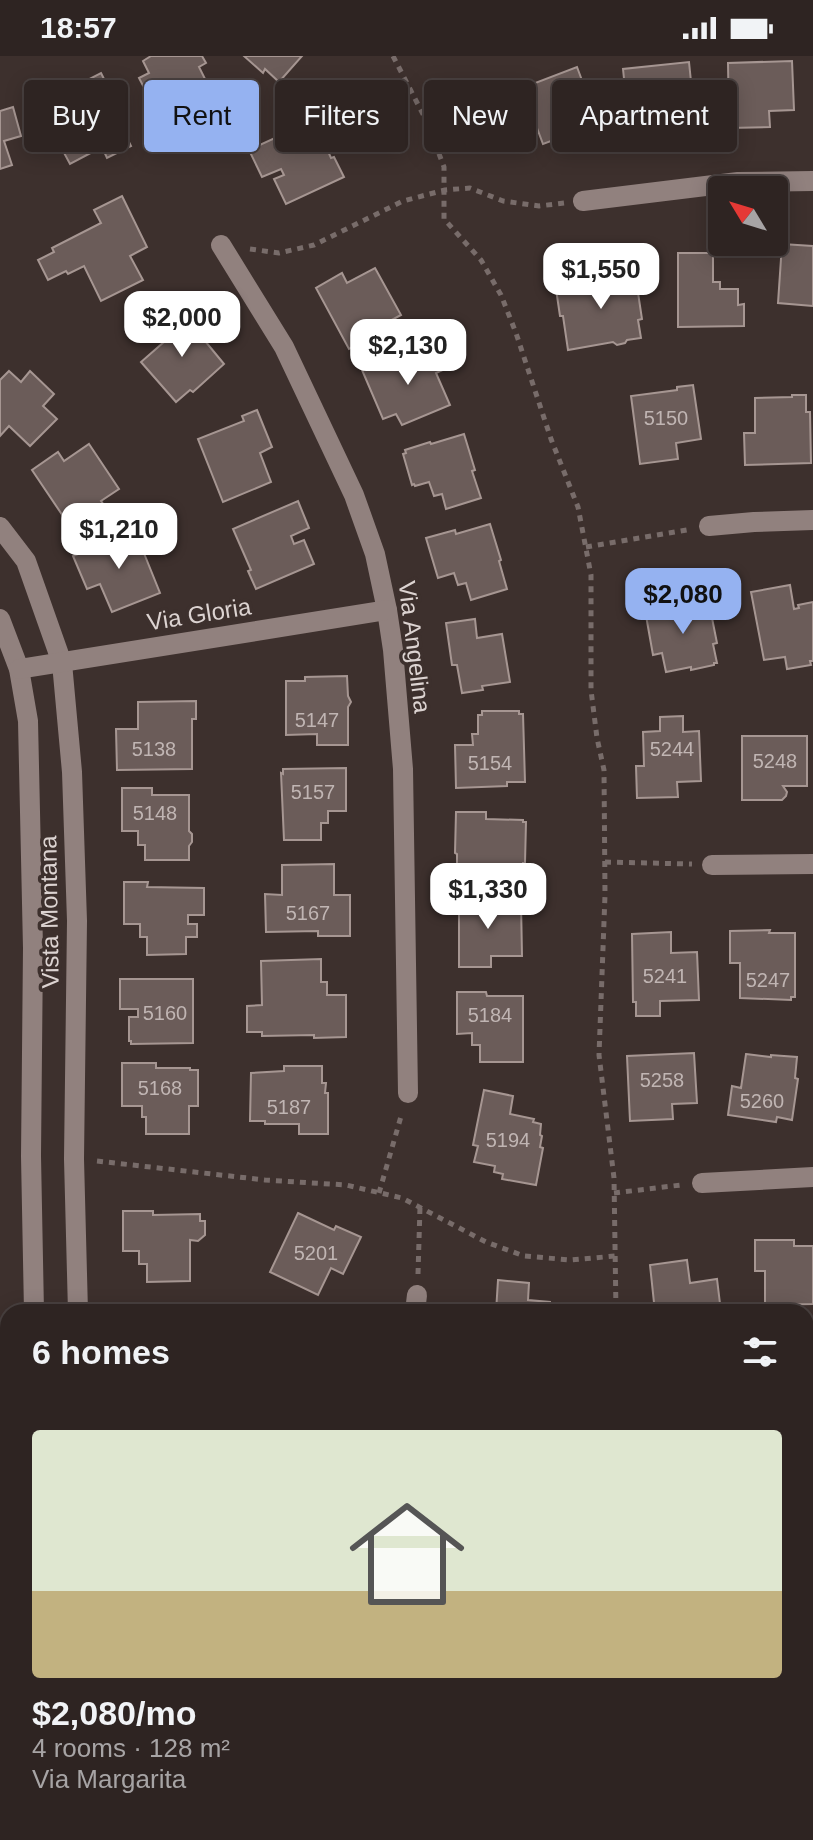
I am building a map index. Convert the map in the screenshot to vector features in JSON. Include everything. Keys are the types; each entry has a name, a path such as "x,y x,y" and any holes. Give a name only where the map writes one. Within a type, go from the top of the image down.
{"street":[{"path":"583,201 738,182 813,181"},
{"name":"Via Angelina","path":"221,245 284,347 354,495 375,554 393,650 403,769 408,1093"},
{"path":"709,526 813,520"},
{"name":"Vista Montana","path":"0,527 26,561 62,663 72,772 77,921 74,1159 78,1304"},
{"name":"Via Gloria","path":"19,669 387,610"},
{"name":"Vista Montana","path":"0,619 19,669 28,721 33,948 31,1156 34,1304"},
{"path":"712,865 813,864"},
{"path":"702,1183 813,1177"}],"path":[{"path":"393,56 427,122 444,167 444,219 481,260 501,295 516,333 551,439 578,507 586,547 591,575 591,690 604,770 605,862 599,1055 614,1178 616,1304"},
{"path":"221,245 279,253 314,245 403,201 445,190 470,188 503,201 539,206 583,201"},
{"path":"586,547 709,526"},
{"path":"605,862 712,865"},
{"path":"379,1193 408,1093"},
{"path":"74,1159 265,1180 346,1185 402,1198 486,1242 524,1256 571,1260 615,1256"},
{"path":"614,1193 702,1183"},
{"path":"416,1304 420,1207"}],"building":[{"path":"151,56 202,56 206,63 199,67 206,80 144,80 144,88 139,78 149,73 143,61"},
{"path":"244,56 302,56 281,80 265,69 263,73"},
{"path":"792,61 794,110 769,111 770,127 737,128 737,80 728,80 728,63"},
{"path":"689,62 691,80 624,80 623,69"},
{"path":"577,67 582,80 552,80 552,141 543,144 536,125 536,83"},
{"path":"101,73 104,80 87,80"},
{"path":"13,107 21,136 4,141 12,165 0,169 0,111"},
{"path":"275,138 275,152 328,152 344,177 286,204 274,179 284,175 281,169 262,177 250,152 259,152 259,145"},
{"path":"64,152 93,152 70,164"},
{"path":"104,152 119,152 107,158"},
{"path":"122,196 147,247 130,256 143,280 101,301 84,266 48,280 38,260 54,252 52,248 101,223 94,210"},
{"path":"788,244 813,246 813,306 778,303 781,256 788,256"},
{"path":"678,253 708,253 708,256 713,256 713,282 720,282 720,289 738,289 738,305 744,304 744,326 678,327"},
{"path":"375,268 401,315 384,324 387,328 349,349 316,288 342,273 347,283"},
{"path":"635,273 642,319 638,320 641,338 617,345 613,342 568,350 556,289 568,287 568,284"},
{"path":"180,314 224,364 193,392 190,390 176,402 141,362 165,341 159,333"},
{"path":"437,350 445,369 436,373 450,405 402,425 396,414 383,419 362,370 389,358 392,366 427,351 428,354"},
{"path":"9,371 21,382 30,371 54,394 43,406 57,419 30,446 9,426 0,436 0,380"},
{"path":"693,385 701,439 676,443 678,459 640,464 631,396"},
{"path":"806,395 806,412 810,412 811,463 745,465 744,433 755,433 755,398"},
{"path":"257,410 272,447 260,453 271,482 223,502 198,439 244,421 242,416"},
{"path":"464,434 481,498 446,509 442,494 434,496 429,482 412,485 403,454 405,450"},
{"path":"89,444 119,489 101,501 104,505 71,528 32,470 58,452 64,461"},
{"path":"298,501 309,528 291,536 294,544 304,540 314,564 256,589 233,529"},
{"path":"490,524 507,589 471,600 466,583 458,585 454,573 438,578 426,538 455,530 456,534"},
{"path":"135,531 160,593 112,612 100,584 87,589 73,556"},
{"path":"790,585 794,609 813,602 813,661 810,661 811,665 787,669 785,657 764,660 751,592"},
{"path":"682,602 683,608 709,603 717,643 713,644 717,663 666,672 662,653 653,655 645,610"},
{"path":"475,619 477,638 502,634 510,682 462,693 457,665 452,665 446,623"},
{"path":"347,676 351,702 348,707 348,745 317,745 317,734 286,735 286,681 305,681 305,677"},
{"path":"196,701 196,719 192,719 192,769 117,770 116,729 138,729 138,702"},
{"path":"482,711 519,711 523,714 525,782 507,782 507,786 456,788 455,745 473,745 472,734 478,734 478,715 482,715"},
{"path":"683,716 683,732 699,731 701,781 677,782 678,797 637,798 636,766 644,766 643,732 660,731 660,717"},
{"path":"742,736 807,736 807,786 783,786 787,792 782,800 742,800"},
{"path":"346,768 346,811 328,811 328,823 321,823 321,840 284,840 283,769"},
{"path":"122,788 152,788 152,795 189,795 192,842 189,860 145,860 145,845 138,845 138,831 122,831"},
{"path":"456,812 486,812 486,819 526,822 523,878 471,877 471,866 457,866"},
{"path":"334,864 334,895 350,895 350,936 318,936 318,931 266,932 265,894 282,895 282,865"},
{"path":"124,882 148,882 147,887 204,888 204,915 188,915 188,924 197,924 197,937 186,937 186,954 147,955 147,937 140,937 140,924 124,924"},
{"path":"503,898 503,903 521,903 522,956 491,956 491,967 459,967 459,899"},
{"path":"770,930 769,933 795,933 795,997 791,1000 740,998 740,963 730,963 730,931"},
{"path":"671,932 671,953 697,952 699,1000 660,1001 660,1016 636,1016 632,934"},
{"path":"321,959 321,982 327,982 327,995 346,995 346,1037 262,1036 262,1032 247,1032 247,1006 262,1005 261,961"},
{"path":"120,979 193,979 193,1043 131,1044 129,1017 138,1017 138,1009 120,1009"},
{"path":"457,992 523,996 523,1062 480,1062 480,1045 472,1045 472,1033 457,1034"},
{"path":"694,1053 697,1103 672,1104 673,1119 630,1121 627,1056"},
{"path":"746,1054 797,1057 795,1078 798,1079 792,1120 777,1117 776,1122 728,1115 732,1086 741,1088"},
{"path":"122,1063 156,1063 156,1068 198,1070 198,1106 189,1106 189,1134 146,1134 146,1117 142,1117 142,1106 122,1106"},
{"path":"284,1066 322,1066 322,1083 326,1083 325,1093 328,1093 328,1134 299,1134 299,1124 250,1121 251,1073 284,1071"},
{"path":"484,1090 513,1096 510,1114 534,1119 533,1122 541,1124 540,1147 543,1148 536,1185 502,1179 503,1174 494,1172 495,1166 474,1162 478,1146 473,1145"},
{"path":"123,1211 153,1211 153,1215 200,1214 200,1221 205,1221 205,1235 198,1241 190,1240 190,1281 147,1282 147,1264 139,1264 139,1251 123,1251"},
{"path":"298,1213 334,1230 336,1226 361,1237 343,1274 331,1268 318,1295 270,1272"},
{"path":"755,1240 794,1240 794,1246 813,1246 813,1304 765,1304 765,1271 755,1271"},
{"path":"687,1260 690,1283 717,1279 720,1304 654,1304 650,1265"},
{"path":"498,1280 529,1283 528,1300 550,1302 550,1304 496,1304"}]}
